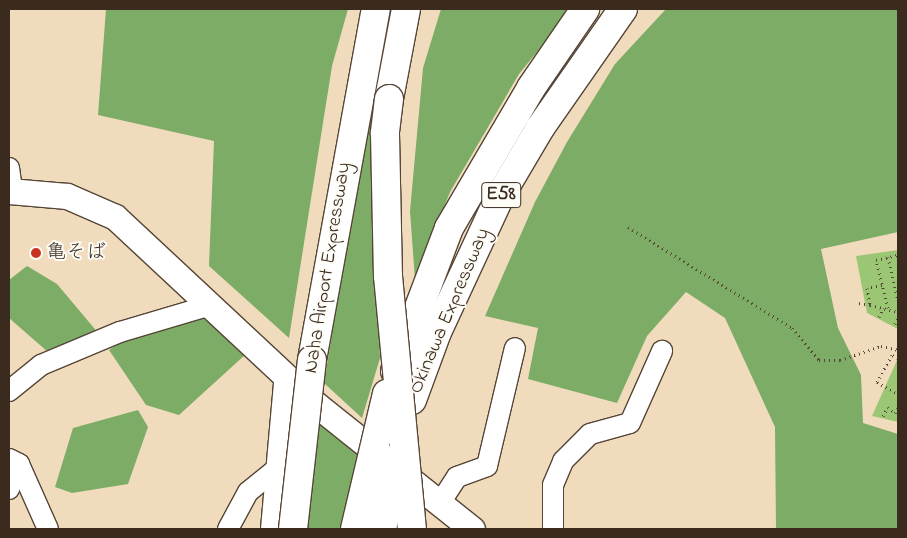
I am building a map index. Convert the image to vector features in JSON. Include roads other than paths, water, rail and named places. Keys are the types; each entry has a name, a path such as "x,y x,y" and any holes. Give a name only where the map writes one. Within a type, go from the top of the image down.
{"highway":[{"name":"Naha Airport Expressway","path":"406,9 396,45 385,134 385,205 412,529"},
{"name":"Okinawa Expressway","path":"356,529 400,397 449,228 531,88 585,9"},
{"name":"Okinawa Expressway","path":"382,529 400,397 437,332 500,196 540,128 623,9"},
{"name":"Naha Airport Expressway","path":"293,529 312,360 373,16"}],"main road":[{"path":"10,183 49,192 102,208 211,304 350,433 472,529"}],"street":[{"path":"9,391 41,365 120,332 211,304"},
{"path":"440,503 457,477 487,466 515,348"},
{"path":"553,529 553,485 563,461 590,434 630,424 662,351"},
{"path":"271,529 274,471 285,373"},
{"path":"9,489 14,461"},
{"path":"14,461 48,529"},
{"path":"228,529 248,492 274,471"}],"place":[{"name":"亀そば","path":"36,253"}]}
